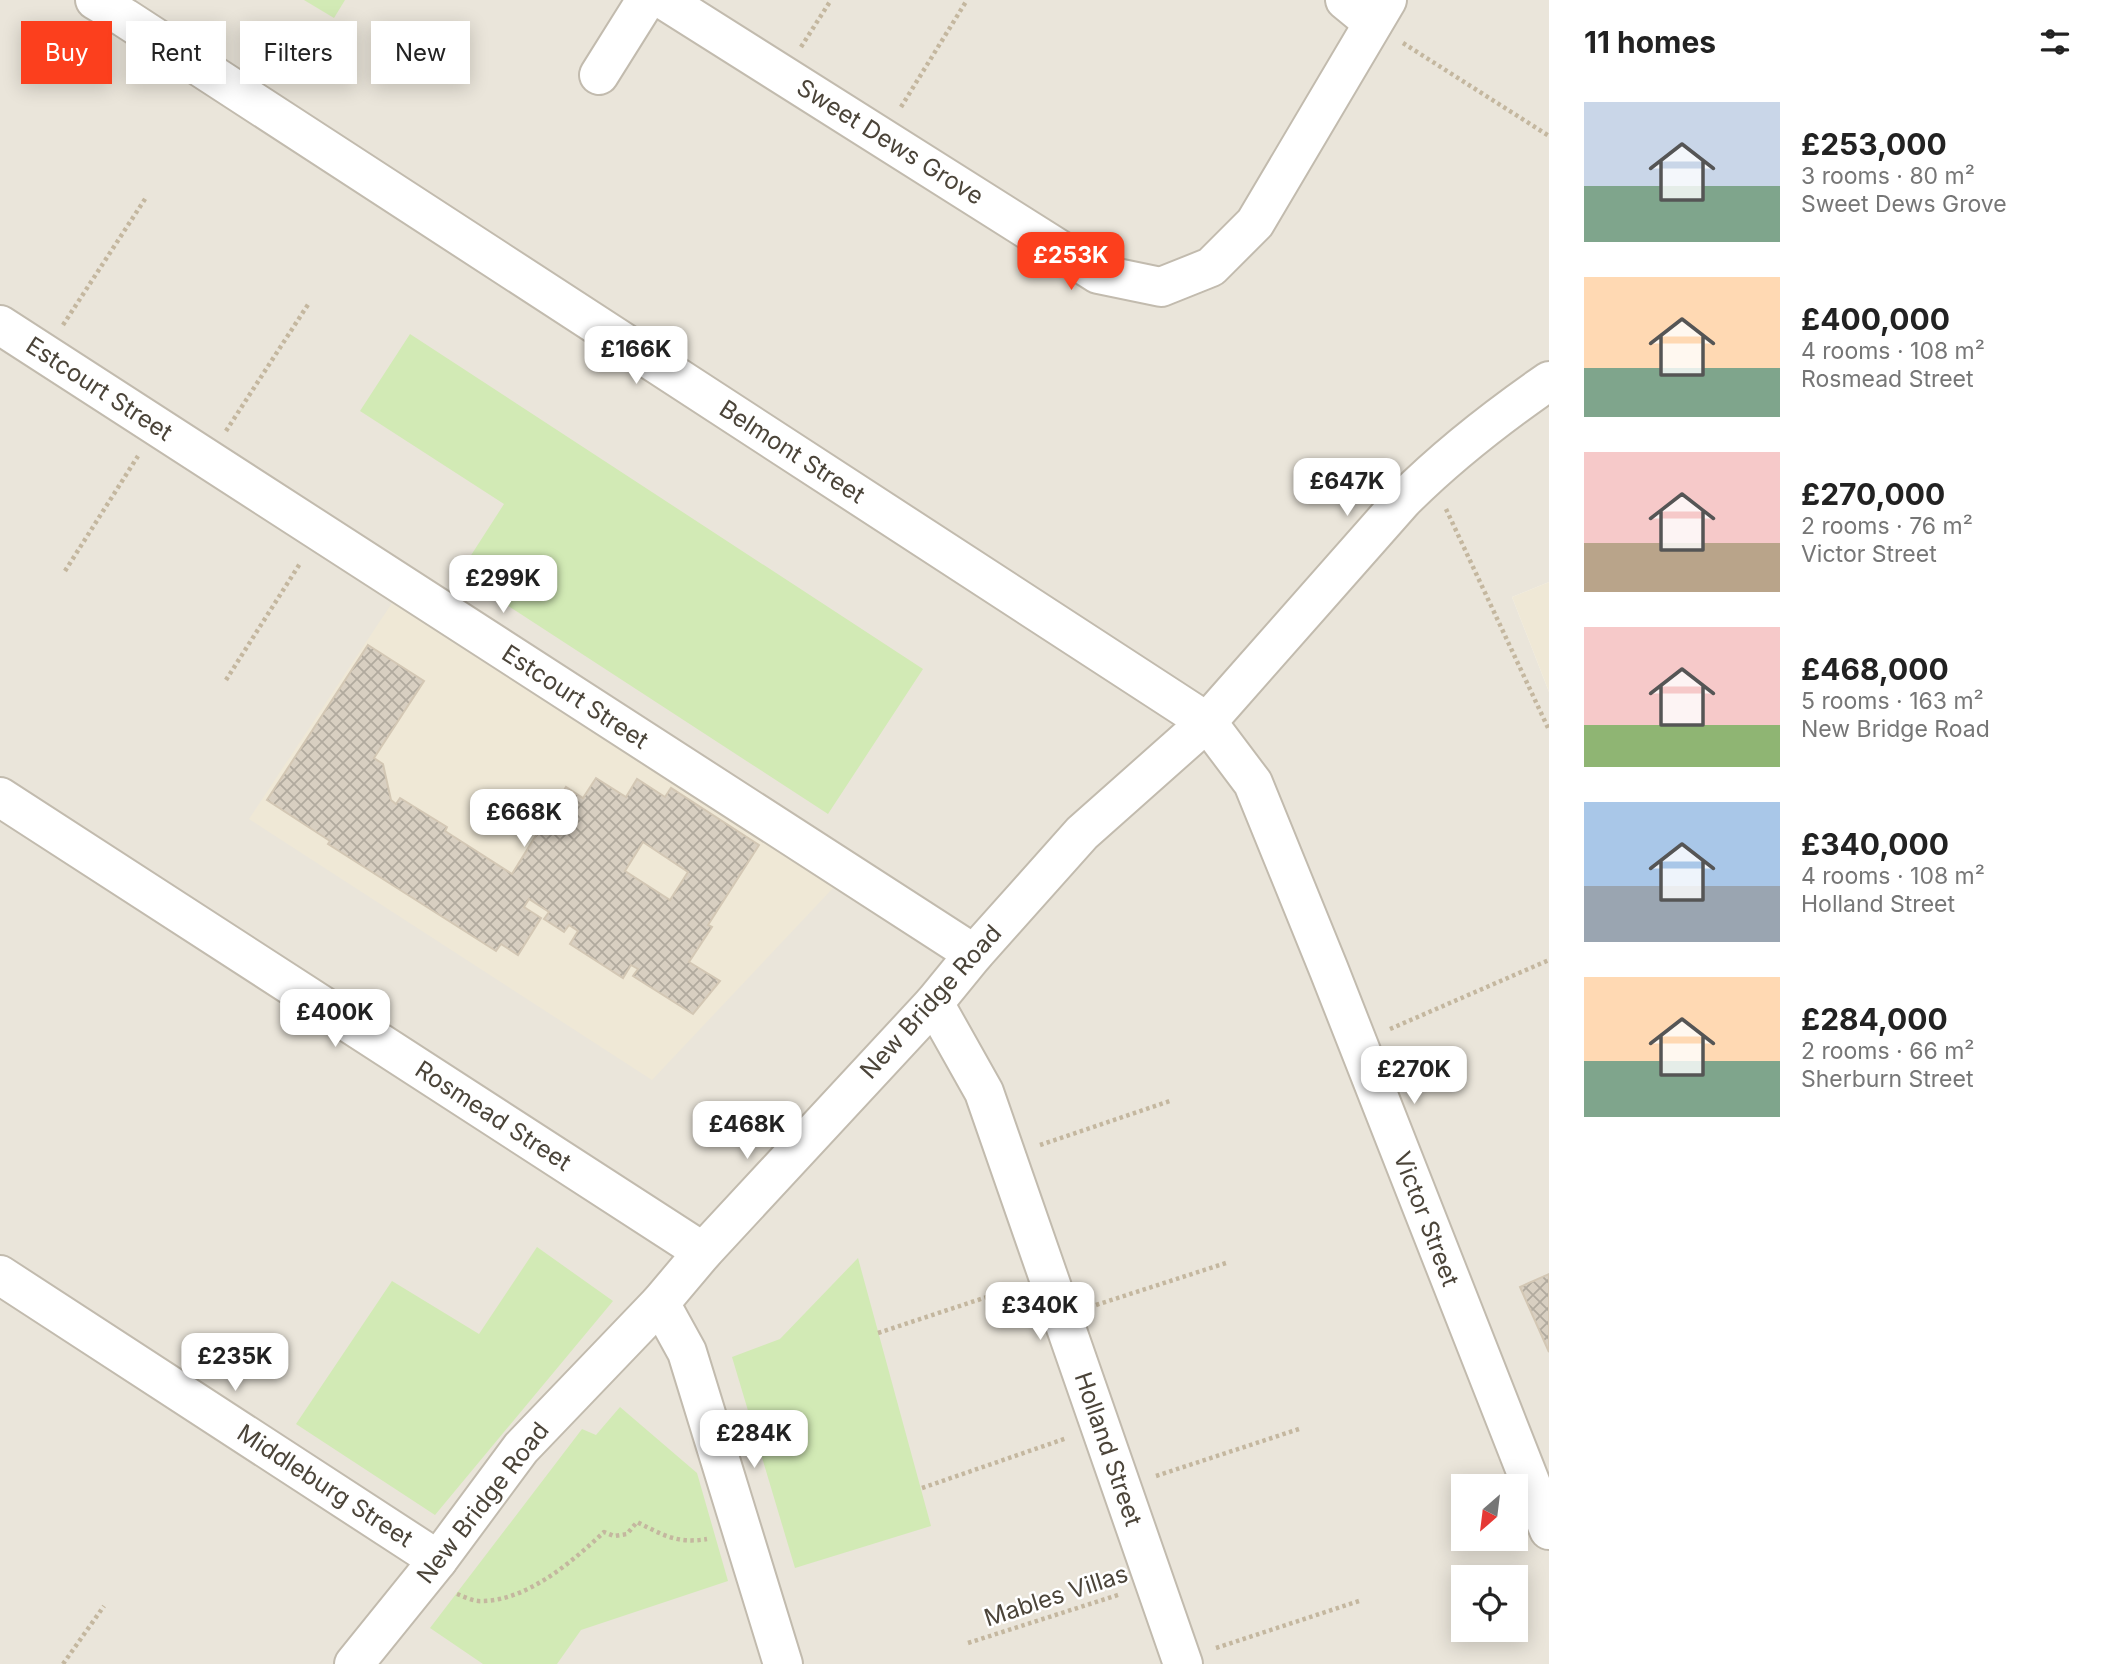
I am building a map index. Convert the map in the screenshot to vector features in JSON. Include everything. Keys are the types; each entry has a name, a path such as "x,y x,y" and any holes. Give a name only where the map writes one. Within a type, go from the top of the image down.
{"street":[{"path":"599,75 646,0"},
{"name":"Sweet Dews Grove","path":"664,0 1098,274 1161,287 1211,267 1255,223 1368,8"},
{"name":"Belmont Street","path":"119,6 1208,722"},
{"name":"Estcourt Street","path":"0,326 974,954"},
{"name":"New Bridge Road","path":"354,1664 429,1571 521,1448 660,1303 703,1252 934,1003 1082,833 1208,722 1394,510 1431,472 1500,415 1549,381"},
{"name":"Victor Street","path":"1208,722 1253,783 1549,1530"},
{"name":"Rosmead Street","path":"0,797 703,1252"},
{"name":"Holland Street","path":"934,1003 984,1093 1182,1662"},
{"name":"Middleburg Street","path":"0,1275 429,1571"},
{"path":"660,1303 687,1352 783,1664"}],"path":[{"path":"784,75 831,0"},
{"path":"882,138 967,0"},
{"path":"1368,8 1549,136"},
{"path":"44,354 147,196"},
{"path":"207,459 309,303"},
{"path":"65,570 157,427"},
{"path":"1431,472 1549,730"},
{"path":"226,680 320,532"},
{"path":"1357,1043 1549,960"},
{"path":"1006,1156 1170,1101"},
{"path":"1062,1316 1229,1262"},
{"path":"878,1333 1048,1276"},
{"path":"922,1488 1101,1426"},
{"path":"1122,1488 1299,1429"},
{"path":"429,1571 480,1602 496,1600 526,1589 551,1576 604,1532 614,1536 627,1534 637,1521 670,1539 692,1542 743,1533"},
{"name":"Mables Villas","path":"968,1643 1155,1583"},
{"path":"1182,1662 1359,1601"},
{"path":"63,1664 104,1606"}],"shaded area":[{"path":"0,0 1549,0 1549,582 1512,597 1549,692 1549,1664 0,1664"},
{"path":"1549,582 1549,692 1512,597"},
{"path":"392,603 834,887 652,1080 249,819"}],"green space":[{"path":"304,0 345,0 334,18"},
{"path":"410,334 923,669 828,814 459,574 504,504 360,411"},
{"path":"537,1247 613,1301 435,1515 296,1424 392,1281 479,1334"},
{"path":"858,1258 931,1526 795,1568 732,1357 780,1339"},
{"path":"620,1407 697,1473 728,1581 581,1630 557,1664 483,1664 430,1628 582,1429 596,1435"}],"building":[{"path":"368,645 424,681 374,758 383,764 391,800 396,804 400,798 447,827 445,831 512,874 566,787 583,798 596,778 626,797 637,779 665,797 671,788 759,845 708,925 712,927 689,962 720,981 693,1014 633,976 638,969 631,965 623,978 570,944 578,931 569,925 564,932 544,919 549,912 529,899 524,907 541,918 518,955 501,944 496,951 328,844 330,841 267,800","holes":["643,842 688,872 670,900 625,871"]},
{"path":"1549,1274 1549,1352 1520,1287"}]}
